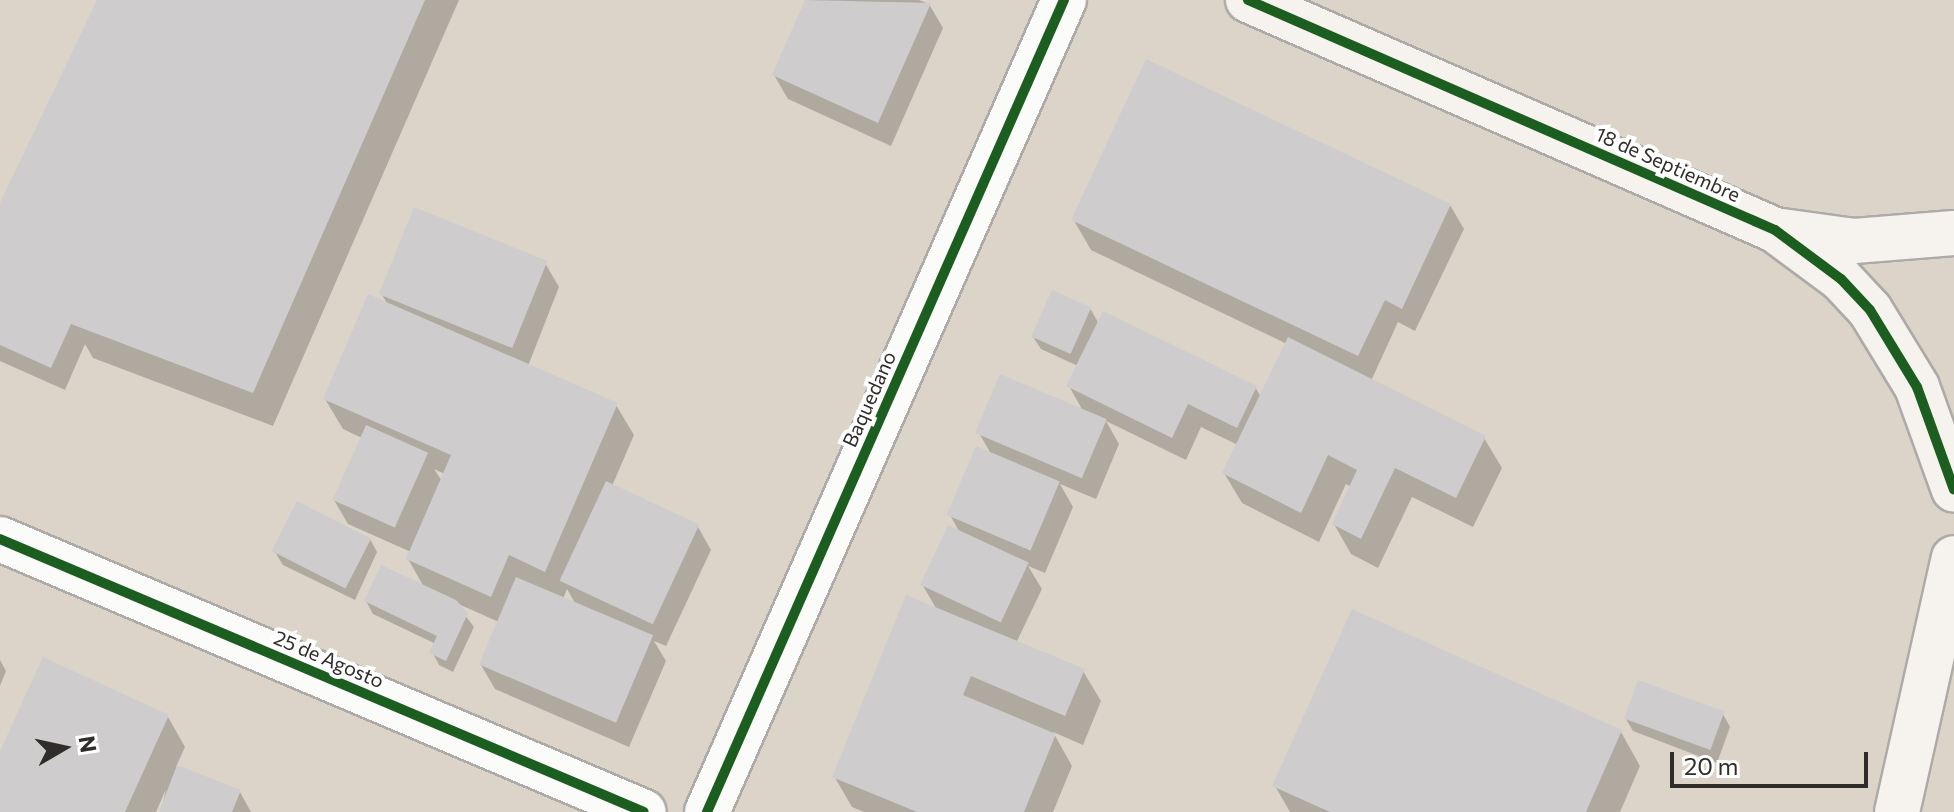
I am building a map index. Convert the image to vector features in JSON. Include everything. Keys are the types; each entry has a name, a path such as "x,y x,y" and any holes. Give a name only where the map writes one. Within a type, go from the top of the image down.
{"street":[{"name":"Baquedano","path":"707,812 1064,0"},
{"name":"18 de Septiembre","path":"1248,0 1775,230 1841,279 1870,310 1917,387 1954,490"},
{"name":"18 de Septiembre","path":"1775,230 1854,241 1954,233"},
{"name":"25 de Agosto","path":"0,539 644,812"},
{"path":"1897,812 1954,558"}],"shaded area":[{"path":"0,0 1954,0 1954,812 0,812"}],"building":[{"path":"97,0 425,0 253,393 71,324 51,368 0,345 0,203"},
{"path":"805,0 931,3 878,123 772,75"},
{"path":"1146,59 1451,204 1402,309 1385,300 1358,356 1071,220"},
{"path":"414,207 548,261 512,348 379,294"},
{"path":"1052,290 1091,307 1071,354 1031,337"},
{"path":"368,294 618,403 545,572 509,555 491,597 406,559 451,455 323,399"},
{"path":"1103,311 1257,386 1237,428 1188,404 1172,438 1066,386"},
{"path":"1288,337 1486,436 1456,498 1395,468 1361,539 1332,524 1357,470 1328,455 1301,513 1222,473"},
{"path":"1000,374 1107,419 1082,478 975,433"},
{"path":"366,425 428,453 395,528 333,500"},
{"path":"976,446 1060,482 1030,551 947,515"},
{"path":"606,481 699,525 653,624 560,581"},
{"path":"297,501 371,539 346,589 272,551"},
{"path":"948,525 1029,563 1001,622 920,585"},
{"path":"381,565 456,600 468,613 446,661 429,653 437,636 364,601"},
{"path":"516,577 653,635 616,723 479,664"},
{"path":"906,595 1085,669 1065,716 971,676 963,695 1056,734 1024,812 917,812 832,777"},
{"path":"1352,609 1622,730 1586,812 1330,812 1272,786"},
{"path":"43,657 169,715 125,812 0,812 0,751"},
{"path":"1638,680 1724,711 1710,750 1624,719"},
{"path":"177,765 241,790 232,812 159,812"}],"cycle path":[{"path":"707,812 1064,0"},
{"path":"1248,0 1775,230 1841,279 1870,310 1917,387 1954,490"},
{"path":"0,539 644,812"}]}
